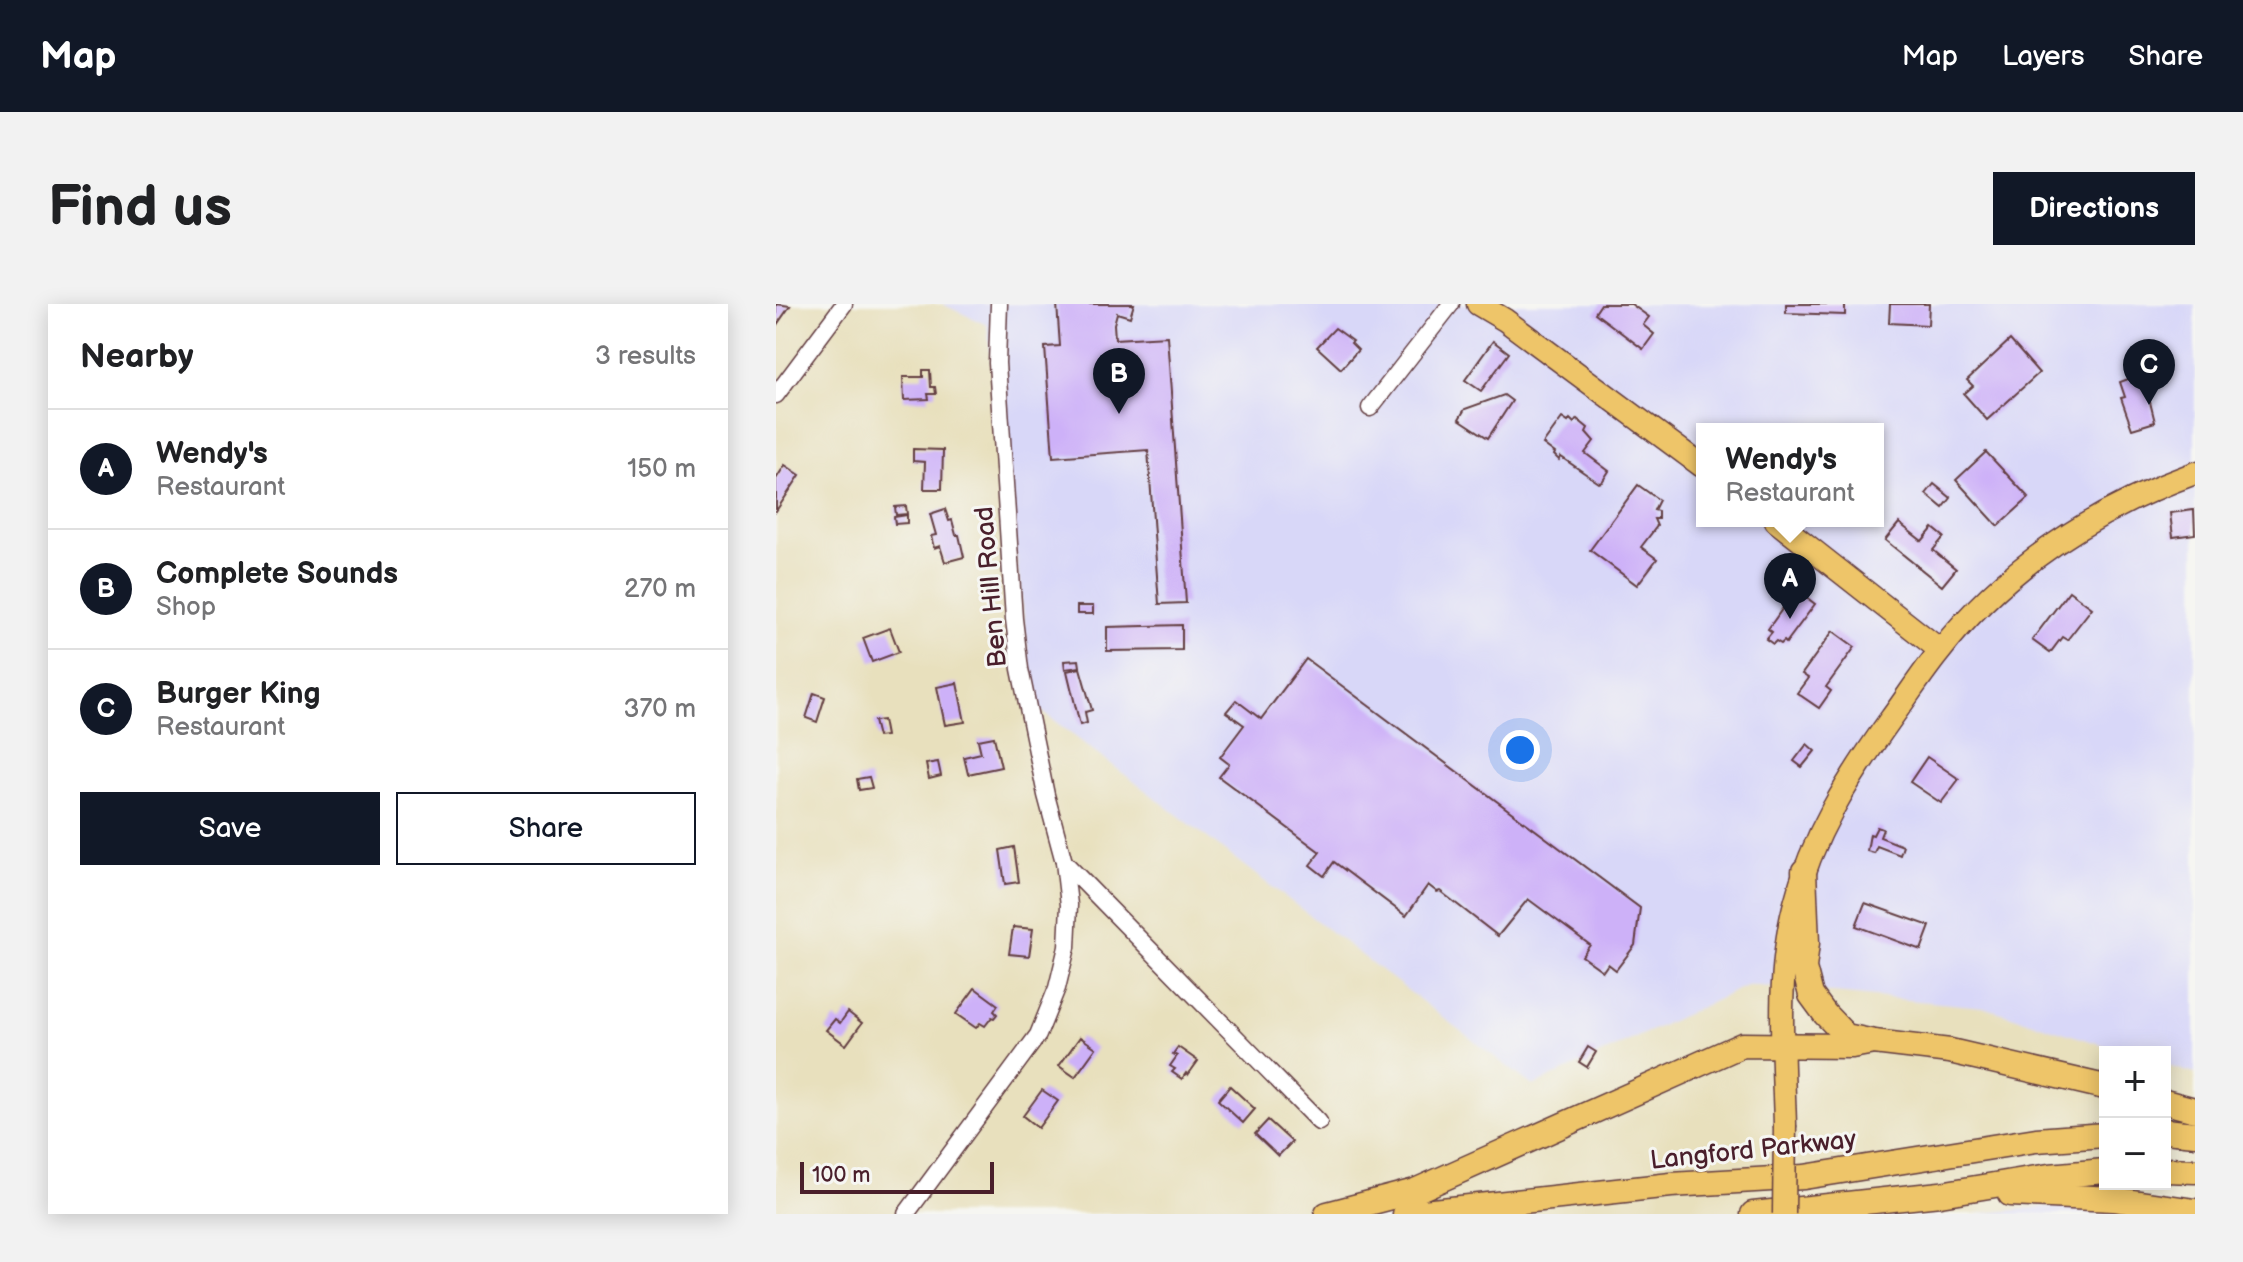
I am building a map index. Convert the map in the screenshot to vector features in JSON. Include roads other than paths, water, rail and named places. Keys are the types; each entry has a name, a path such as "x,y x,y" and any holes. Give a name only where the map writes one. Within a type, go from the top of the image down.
{"highway":[{"path":"1804,871 1807,943 1804,968 1811,995 1846,1036 1950,1051 2099,1086"},
{"path":"1327,1214 1415,1191 1742,1045 1852,1046 1874,1042"},
{"path":"2171,1104 2195,1110"},
{"path":"2171,1132 2195,1134"},
{"name":"Langford Parkway","path":"1405,1214 1671,1185 1804,1177 2036,1140 2099,1135"},
{"path":"2171,1170 2195,1171"},
{"path":"1753,1214 1940,1194 2049,1176 2099,1172"},
{"path":"1940,1194 2035,1194 2113,1199 2172,1205 2195,1211"}],"main road":[{"path":"1483,307 1696,462"},
{"path":"1784,1214 1784,972 1793,910 1804,871 1832,807 1857,766 1940,650 2001,586 2071,532 2149,490 2195,473"},
{"path":"1784,527 1940,650"}],"street":[{"path":"776,395 844,304"},
{"name":"Ben Hill Road","path":"906,1214 1038,1035 1057,988 1067,947 1069,905 1064,862 1046,795 1020,669 997,363 999,304"},
{"path":"1370,408 1451,304"},
{"path":"1064,862 1319,1122"}],"place":[{"name":"Burger King","path":"2149,405"},
{"name":"Complete Sounds","path":"1119,414"},
{"name":"Wendy's","path":"1790,619"}]}
